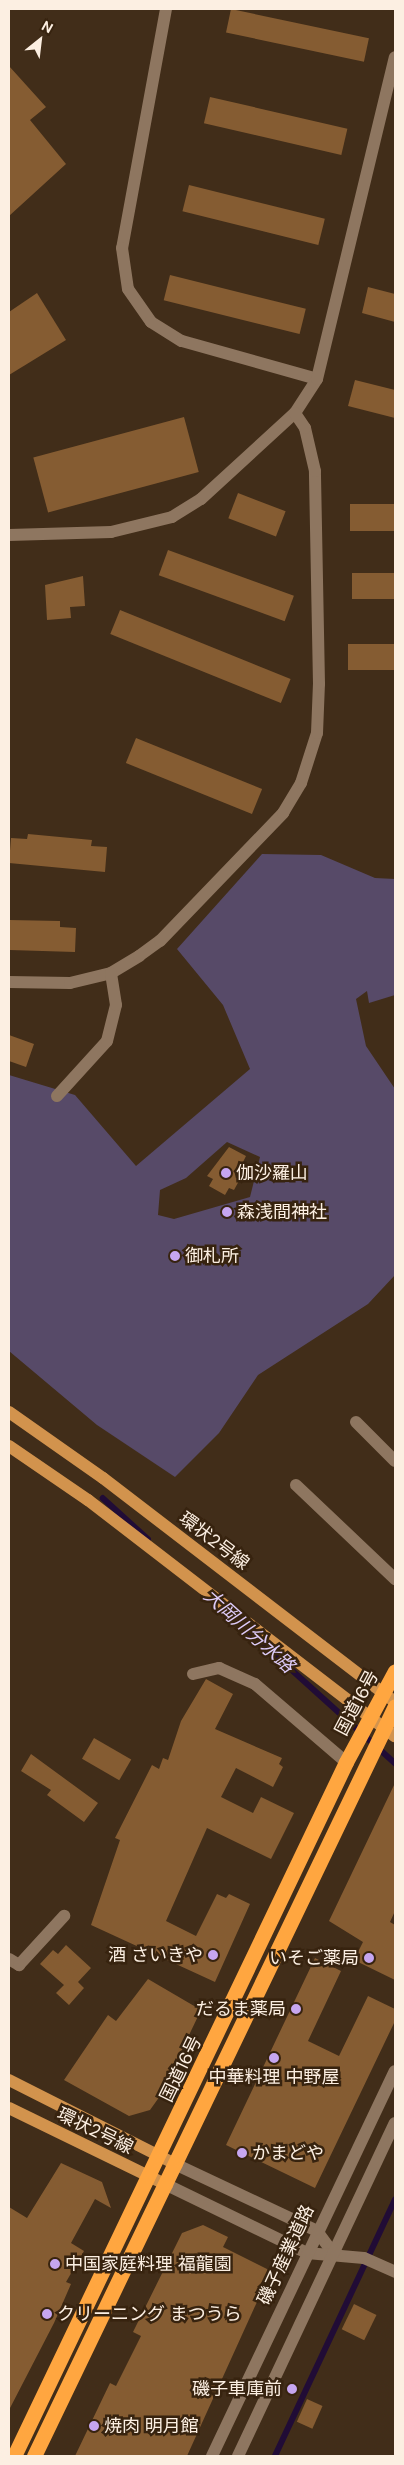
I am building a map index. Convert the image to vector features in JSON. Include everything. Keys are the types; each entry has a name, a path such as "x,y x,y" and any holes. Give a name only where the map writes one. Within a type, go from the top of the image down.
{"highway":[{"name":"国道16号","path":"14,2456 346,1762 393,1680"},
{"name":"国道16号","path":"167,2185 395,1706"},
{"path":"34,2456 167,2185"}],"main road":[{"name":"環状2号線","path":"9,1412 104,1478 395,1702"},
{"path":"9,1446 88,1500 395,1736"},
{"name":"環状2号線","path":"9,2080 177,2165"},
{"name":"環状2号線","path":"9,2108 167,2185"}],"street":[{"path":"166,9 122,248 128,289 151,322 182,341 317,379"},
{"path":"9,535 111,532 142,528 172,516 220,483 295,413 317,379 395,57"},
{"path":"9,982 62,983 111,973 160,941 283,813 309,766 319,702 315,471 305,428 295,413"},
{"path":"57,1096 107,1041 116,1006 111,973"},
{"path":"356,1422 395,1461"},
{"path":"296,1485 395,1579"},
{"path":"193,1674 219,1668 256,1684 346,1762"},
{"path":"9,1959 19,1965 64,1916"},
{"name":"磯子産業道路","path":"212,2456 317,2231 395,2071"},
{"path":"238,2456 395,2124"},
{"path":"177,2165 317,2231 333,2253"},
{"path":"167,2185 307,2254 333,2253 371,2261 395,2272"}],"shaded area":[{"path":"262,854 321,855 375,878 395,879 395,995 369,1003 367,991 356,999 366,1046 395,1089 395,1275 368,1304 258,1375 219,1433 175,1477 97,1425 9,1351 9,1075 75,1095 136,1166 250,1069 223,1005 177,949","holes":["227,1142 260,1157 250,1197 174,1219 158,1215 160,1190 186,1178"]}],"building":[{"path":"231,9 369,38 364,62 226,32"},
{"path":"9,66 46,107 30,120 66,164 9,216"},
{"path":"210,97 347,129 341,155 204,123"},
{"path":"189,185 325,219 318,245 182,211"},
{"path":"170,275 306,309 300,334 164,300"},
{"path":"368,287 395,294 395,322 362,313"},
{"path":"37,293 66,340 9,375 9,312"},
{"path":"355,380 395,390 395,418 348,406"},
{"path":"184,417 199,472 48,512 33,457"},
{"path":"238,493 286,511 276,536 228,518"},
{"path":"350,504 395,504 395,531 350,531"},
{"path":"168,550 294,596 285,621 159,575"},
{"path":"352,573 395,573 395,599 352,599"},
{"path":"83,576 85,606 70,607 71,618 47,620 45,585"},
{"path":"120,610 291,679 281,703 110,634"},
{"path":"348,644 395,644 395,670 348,670"},
{"path":"136,738 262,789 252,814 126,763"},
{"path":"28,834 92,840 91,846 107,847 105,872 9,863 11,838 27,839"},
{"path":"9,920 60,921 60,927 76,928 75,952 10,950"},
{"path":"9,1035 34,1044 26,1067 9,1061"},
{"name":"伽沙羅山","path":"229,1147 246,1156 240,1168 245,1170 234,1190 229,1188 225,1195 209,1186 213,1179 207,1176"},
{"path":"206,1679 233,1694 215,1729 282,1758 279,1764 283,1767 273,1787 236,1768 221,1797 253,1813 261,1797 294,1813 271,1859 207,1828 166,1921 196,1936 217,1894 226,1898 229,1894 250,1904 215,1982 91,1925 120,1840 115,1838 152,1765 159,1769 163,1758 168,1760 181,1721"},
{"path":"94,1738 131,1760 119,1780 82,1759"},
{"path":"31,1754 98,1803 84,1822 47,1795 51,1790 21,1771"},
{"path":"395,1783 395,1911 390,1922 395,1925 395,1980 354,1960 363,1942 329,1921"},
{"path":"66,1945 91,1968 78,1982 84,1988 69,2005 56,1993 64,1985 40,1964 53,1950 58,1954"},
{"path":"315,1958 341,1971 308,2041 339,2056 368,1996 395,2009 395,2021 315,2188 226,2145"},
{"path":"148,1979 201,2010 160,2096 150,2110 129,2116 64,2080 108,2015 116,2021"},
{"path":"61,2163 102,2182 111,2208 95,2199 71,2243 84,2251 66,2282 71,2284 54,2323 9,2410 9,2207 27,2218"},
{"path":"203,2225 228,2237 223,2247 271,2271 187,2456 75,2456 110,2383 116,2386 141,2336 133,2332 182,2233"},
{"path":"354,2304 376,2315 364,2340 342,2329"},
{"path":"307,2399 323,2406 312,2429 297,2422"}],"waterway":[{"name":"大岡川分水路","path":"103,1498 148,1539"},
{"name":"大岡川分水路","path":"251,1633 395,1763"},
{"path":"275,2456 395,2200"}],"place":[{"name":"伽沙羅山","path":"226,1173"},
{"name":"森浅間神社","path":"227,1212"},
{"name":"御札所","path":"175,1256"},
{"name":"酒 さいきや","path":"213,1955"},
{"name":"いそご薬局","path":"369,1958"},
{"name":"だるま薬局","path":"296,2009"},
{"name":"中華料理 中野屋","path":"274,2058"},
{"name":"かまどや","path":"242,2153"},
{"name":"中国家庭料理 福龍園","path":"55,2264"},
{"name":"クリーニング まつうら","path":"47,2314"},
{"name":"磯子車庫前","path":"292,2389"},
{"name":"焼肉 明月館","path":"94,2426"}]}
